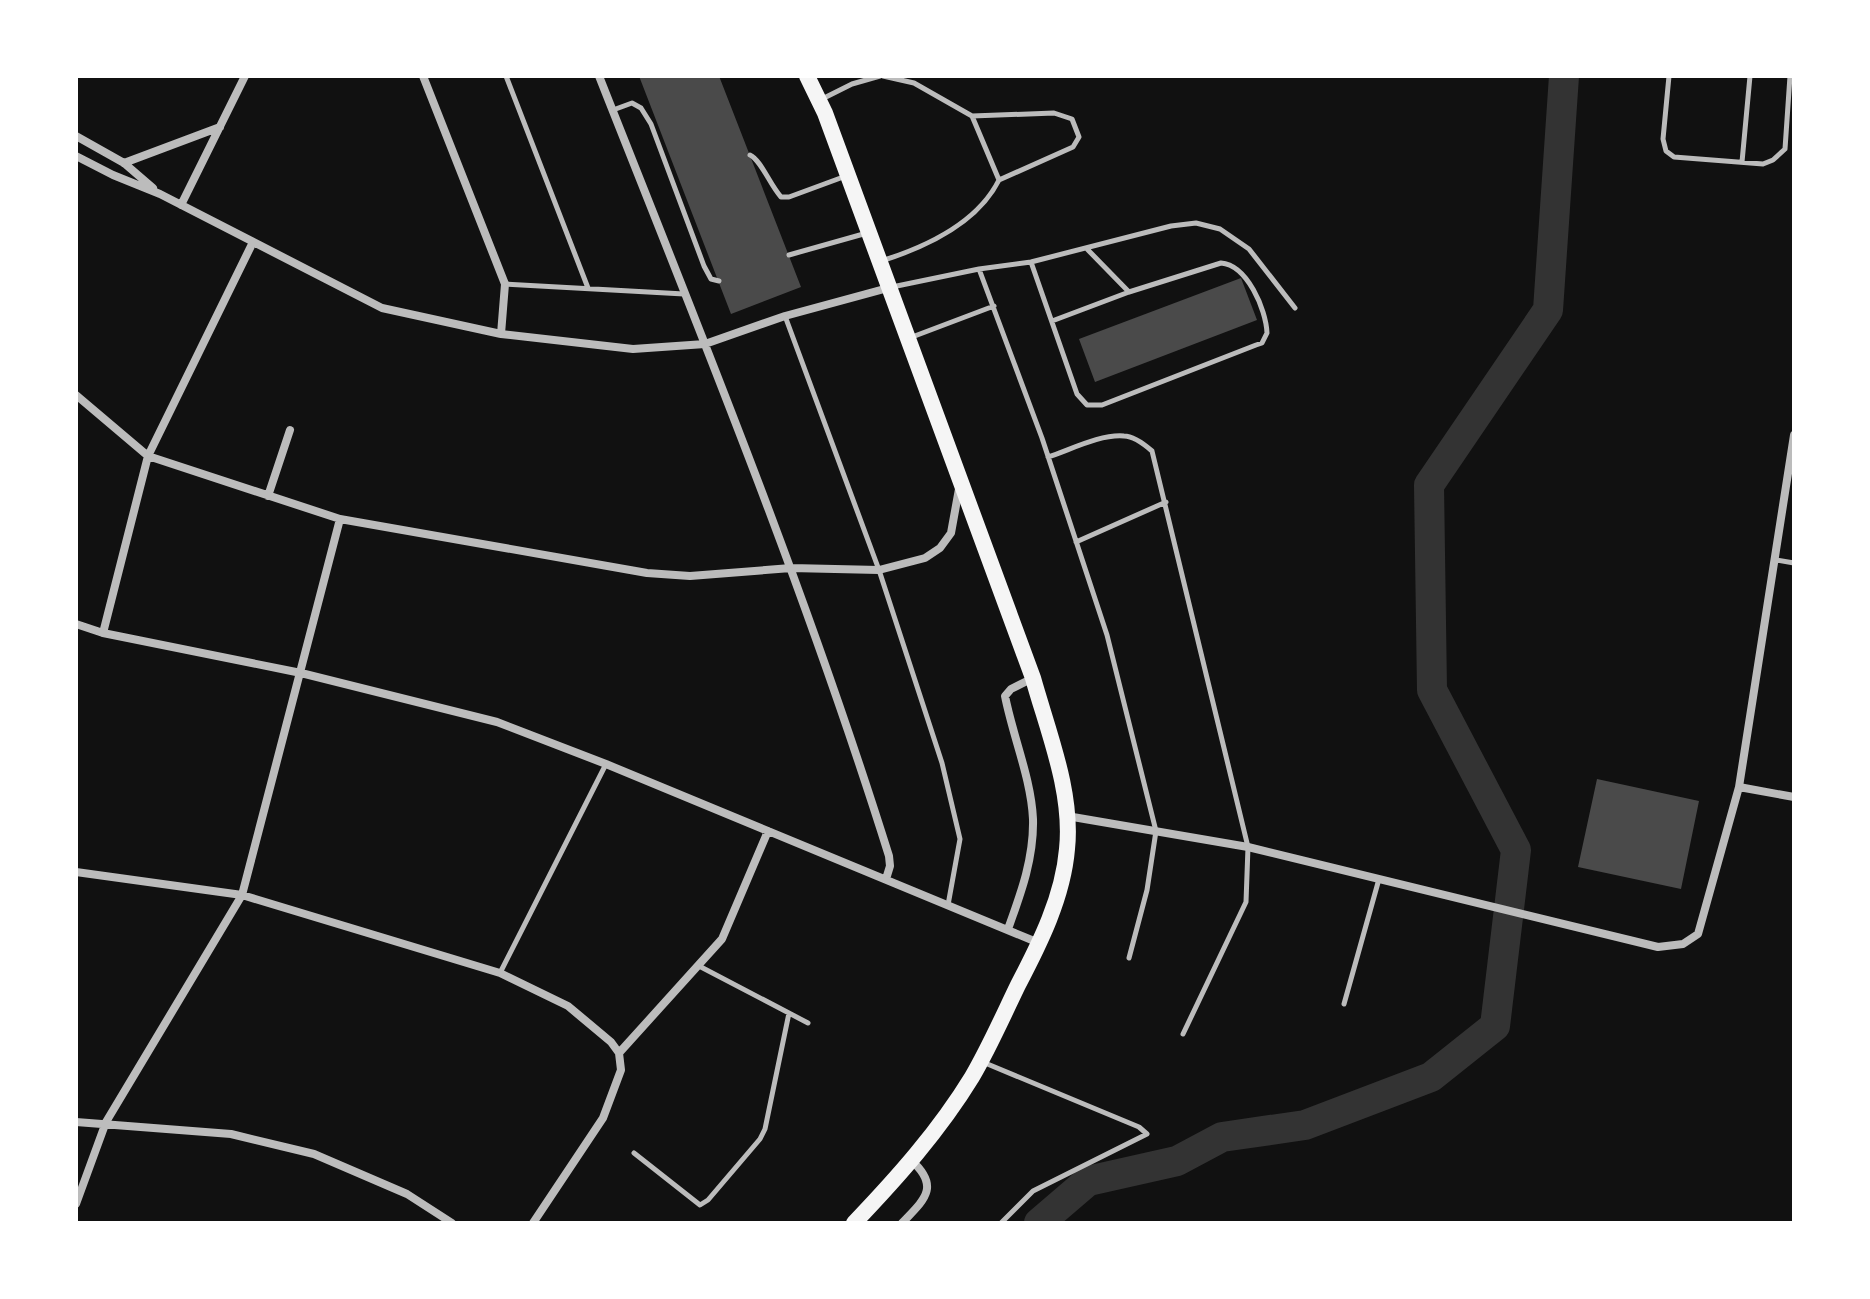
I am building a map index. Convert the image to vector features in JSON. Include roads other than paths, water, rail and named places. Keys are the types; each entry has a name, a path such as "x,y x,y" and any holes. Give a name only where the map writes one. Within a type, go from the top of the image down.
{"main road":[{"path":"807,76 847,175 1033,678 1057,762 1067,816 1067,850 1056,899 1040,943 972,1077 911,1160 854,1223"}],"street":[{"path":"181,205 245,76"},
{"path":"423,76 505,284 501,334"},
{"path":"599,76 791,568 849,729 889,856 886,879"},
{"path":"124,163 220,127"},
{"path":"76,136 124,163 160,194"},
{"path":"76,156 160,194 382,308 501,334 633,349 705,344 785,316 888,288"},
{"path":"103,633 148,456 253,242"},
{"path":"76,395 148,456 340,519 647,573 690,576 791,568 879,570 925,558 940,548 954,525 960,480"},
{"path":"268,496 290,430"},
{"path":"1067,816 1248,847 1658,947 1683,944 1698,934 1739,787 1794,435"},
{"path":"76,1204 106,1122 242,895 340,519"},
{"path":"76,624 103,633 301,673 497,722 1040,943"},
{"path":"1008,929 1030,860 1033,817 1005,696 1011,689 1033,678"},
{"path":"1739,787 1794,797"},
{"path":"619,1053 722,939 768,831"},
{"path":"76,872 242,895 500,973 568,1006 611,1042 619,1053 621,1070 603,1118 533,1223"},
{"path":"76,1122 231,1134 314,1154 407,1194 452,1223"},
{"path":"902,1223 925,1199 928,1183 924,1172 911,1160"}],"lane":[{"path":"506,76 588,288"},
{"path":"819,101 852,84 882,76 914,83 972,116 1054,113 1072,119 1079,137 1073,147 999,180 990,198 960,226 878,262"},
{"path":"1669,76 1663,139 1666,151 1674,157 1763,164 1785,149 1790,76"},
{"path":"1742,162 1750,76"},
{"path":"612,110 632,103 641,108 674,176 704,266 711,279 719,281"},
{"path":"972,116 999,180"},
{"path":"750,155 758,160 769,183 781,197 789,197 847,175"},
{"path":"888,288 1087,250 1185,223 1208,225 1232,236 1249,249 1295,308"},
{"path":"789,255 867,232"},
{"path":"1087,250 1129,292"},
{"path":"1031,262 1077,394 1094,407 1262,343 1267,333 1246,277 1234,265 1227,263 1215,263 1052,321"},
{"path":"979,269 1048,457 1107,635 1156,831 1147,890 1129,958"},
{"path":"505,284 686,294"},
{"path":"907,339 994,306"},
{"path":"785,316 879,570 942,763 960,839 948,905"},
{"path":"1048,457 1099,440 1124,436 1140,441 1152,451 1248,847 1246,902 1183,1034"},
{"path":"1076,542 1166,502"},
{"path":"1776,560 1794,563"},
{"path":"500,973 606,764"},
{"path":"1344,1004 1379,879"},
{"path":"699,966 808,1023"},
{"path":"634,1153 700,1205 708,1200 765,1129 789,1013"},
{"path":"980,1061 1139,1127 1147,1134 1033,1191 1001,1223"}],"waterway":[{"path":"1039,1223 1088,1181 1177,1161 1222,1137 1305,1125 1431,1077 1495,1026 1516,850 1432,690 1429,485 1548,310 1564,76"}]}
